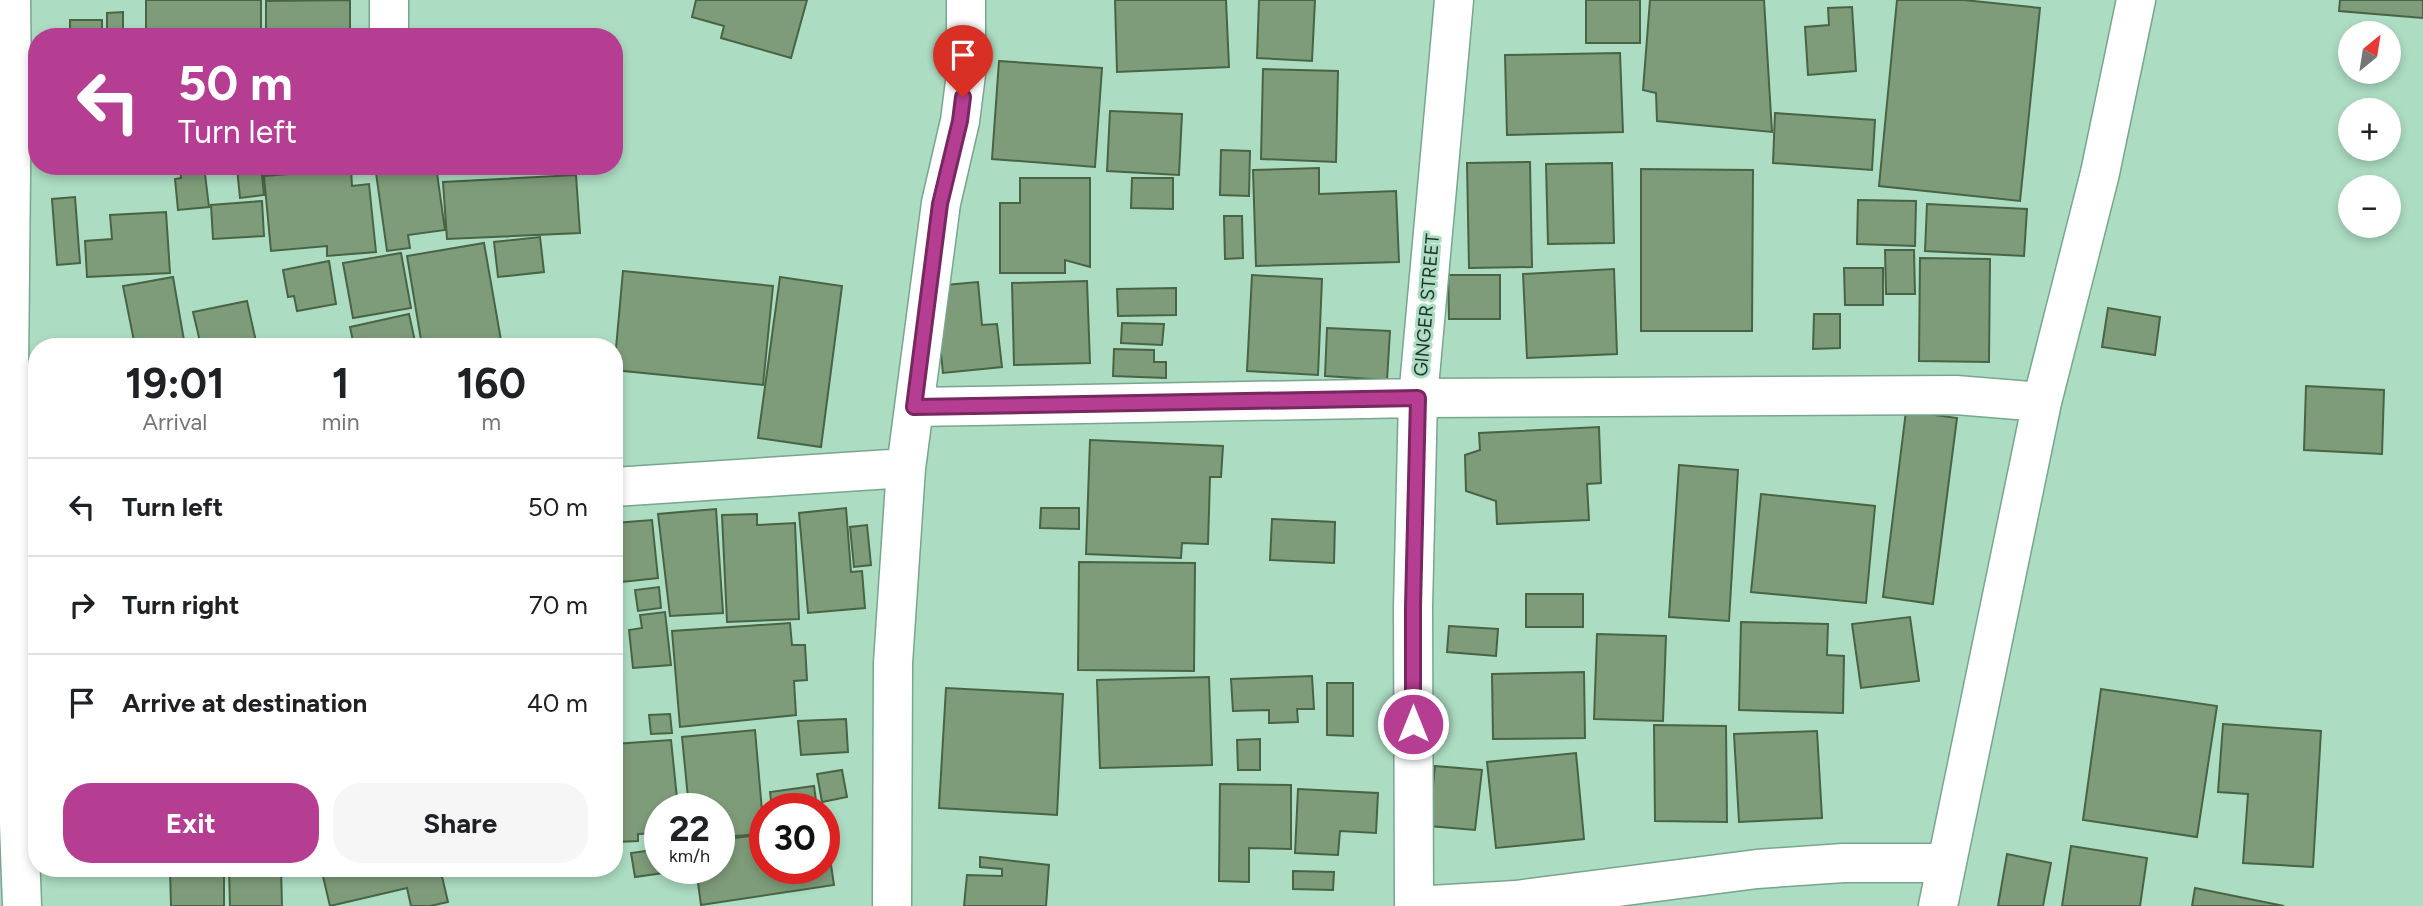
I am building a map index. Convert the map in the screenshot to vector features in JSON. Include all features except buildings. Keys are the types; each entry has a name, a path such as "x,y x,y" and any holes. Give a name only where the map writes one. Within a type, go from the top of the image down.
{"street":[{"path":"11,0 6,75 24,145 9,370 18,558 22,906"},
{"path":"388,28 389,0"},
{"path":"892,906 893,663 906,468 940,204 960,121 966,74 966,0"},
{"name":"GINGER STREET","path":"1414,906 1413,607 1418,398 1454,0"},
{"path":"1938,906 2042,402 2099,173 2136,0"},
{"path":"914,407 1418,398 1956,395 2042,402"},
{"path":"623,485 906,468"},
{"path":"1414,906 1516,900 1757,869 1843,863 1946,863"}],"route":[{"path":"963,97 960,121 940,204 914,407 1418,398 1413,724"}]}
